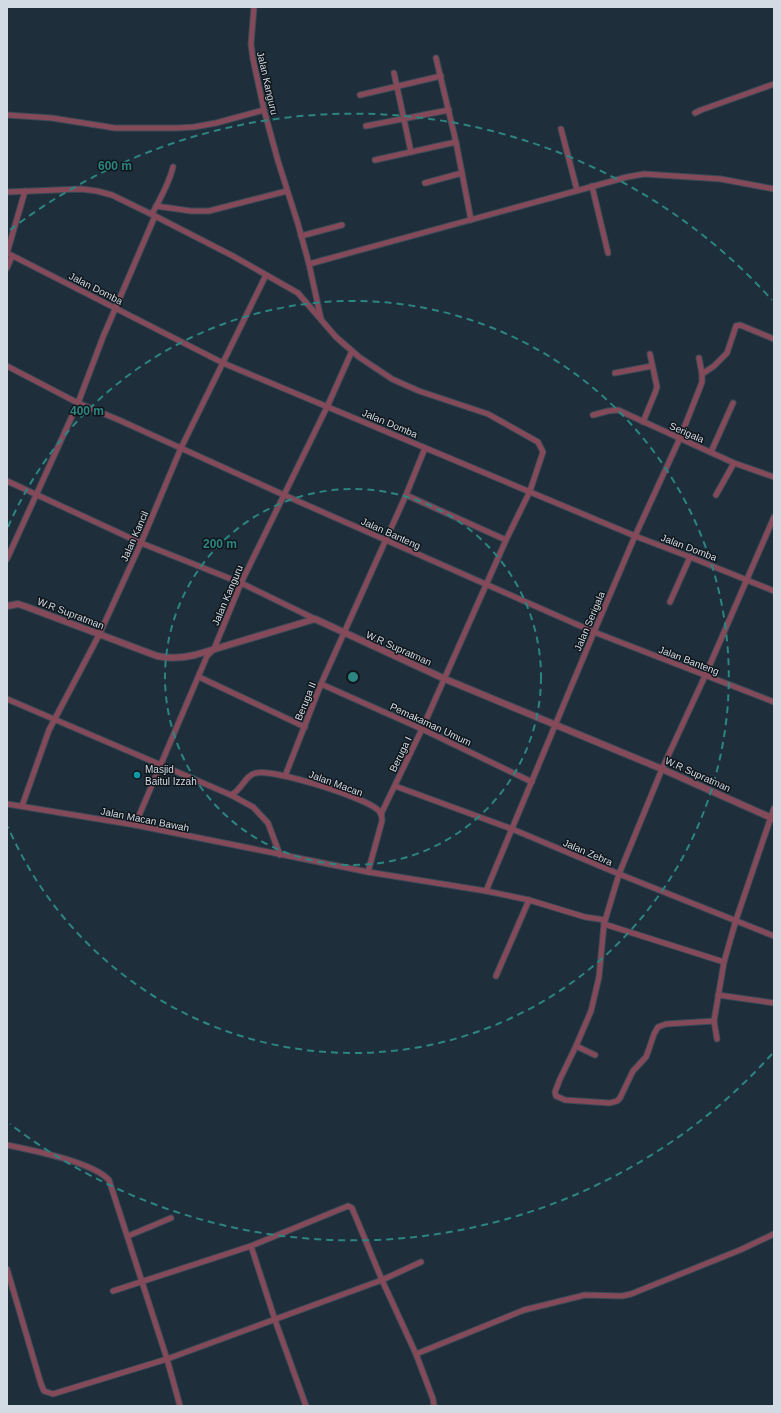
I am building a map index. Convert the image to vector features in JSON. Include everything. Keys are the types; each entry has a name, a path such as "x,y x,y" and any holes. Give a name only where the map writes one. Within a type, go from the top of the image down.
{"street":[{"name":"Jalan Kanguru","path":"254,7 252,51 264,110 309,264"},
{"path":"436,58 456,142 470,220"},
{"path":"394,73 411,152"},
{"path":"360,95 440,76"},
{"path":"695,113 774,84"},
{"path":"7,115 56,119 115,128 169,128 194,127 216,123 264,110"},
{"path":"366,126 449,110"},
{"path":"561,129 577,190"},
{"path":"375,160 456,142"},
{"path":"7,559 78,403 103,337 173,167"},
{"path":"425,183 462,173"},
{"path":"321,320 309,264 577,190 644,174 721,179 774,189"},
{"path":"592,186 608,253"},
{"name":"Beruga I","path":"7,192 81,189 112,195 234,256 298,293 336,337 376,369 397,382 488,414 538,442 543,452 530,491 506,540 422,729 381,814"},
{"path":"7,268 24,191"},
{"path":"156,206 191,211 209,211 287,191"},
{"path":"301,236 342,225"},
{"name":"Jalan Domba","path":"9,254 223,363 635,536 774,591"},
{"name":"Jalan Kancil","path":"22,806 50,730 99,635 141,543 181,448 266,275"},
{"path":"702,374 714,366 727,353 736,326 740,325 774,338"},
{"name":"Jalan Kanguru","path":"135,825 207,656 214,649 241,583 327,407 352,351"},
{"path":"643,422 656,394 657,387 650,354"},
{"name":"Jalan Serigala","path":"486,891 635,536 680,438 702,382 699,358"},
{"name":"Jalan Banteng","path":"7,366 78,403 594,632 774,702"},
{"path":"616,373 652,366"},
{"path":"711,452 733,402"},
{"name":"Serigala","path":"593,415 618,410 734,463 774,477"},
{"name":"Beruga II","path":"285,776 321,684 406,495 425,448"},
{"path":"716,495 734,463"},
{"path":"7,481 141,543 241,583 315,619"},
{"path":"406,495 506,540"},
{"path":"714,1021 666,1024 658,1027 646,1057 634,1072 620,1098 610,1103 565,1100 556,1096 555,1092 591,1011 599,977 604,922 619,874 662,769 705,676 774,517"},
{"path":"670,602 690,557"},
{"name":"W.R Supratman","path":"7,606 18,604 99,635 168,659 186,658 315,619 344,634 445,679 662,769 772,818"},
{"path":"198,678 304,727"},
{"name":"Pemakaman Umum","path":"321,684 422,729 532,782"},
{"path":"7,699 206,784 253,807 268,823 280,855"},
{"name":"Jalan Macan","path":"231,795 237,792 249,776 255,773 263,773 285,776 315,784 366,803 378,810 381,814"},
{"name":"Jalan Zebra","path":"395,786 512,829 619,874 774,936"},
{"name":"Jalan Macan Bawah","path":"7,804 135,825 368,872 486,891 529,900 604,922 724,962"},
{"path":"717,1040 714,1021 724,962 736,920 772,818 774,808"},
{"path":"368,872 382,821 381,814"},
{"path":"496,976 529,900"},
{"path":"718,994 774,1003"},
{"path":"576,1046 595,1055"},
{"path":"7,1145 39,1151 93,1169 104,1174 109,1180 167,1359 180,1406"},
{"path":"113,1291 142,1280 251,1246 348,1206 352,1208 382,1280 416,1354 434,1406"},
{"path":"128,1236 171,1218"},
{"path":"416,1354 524,1310 586,1295 622,1296 631,1294 740,1250 774,1234"},
{"path":"251,1246 275,1320 306,1406"},
{"path":"7,1269 44,1391 53,1394 167,1359 382,1280 421,1262"}],"place":[{"name":"Masjid Baitul Izzah","path":"137,775"}]}
